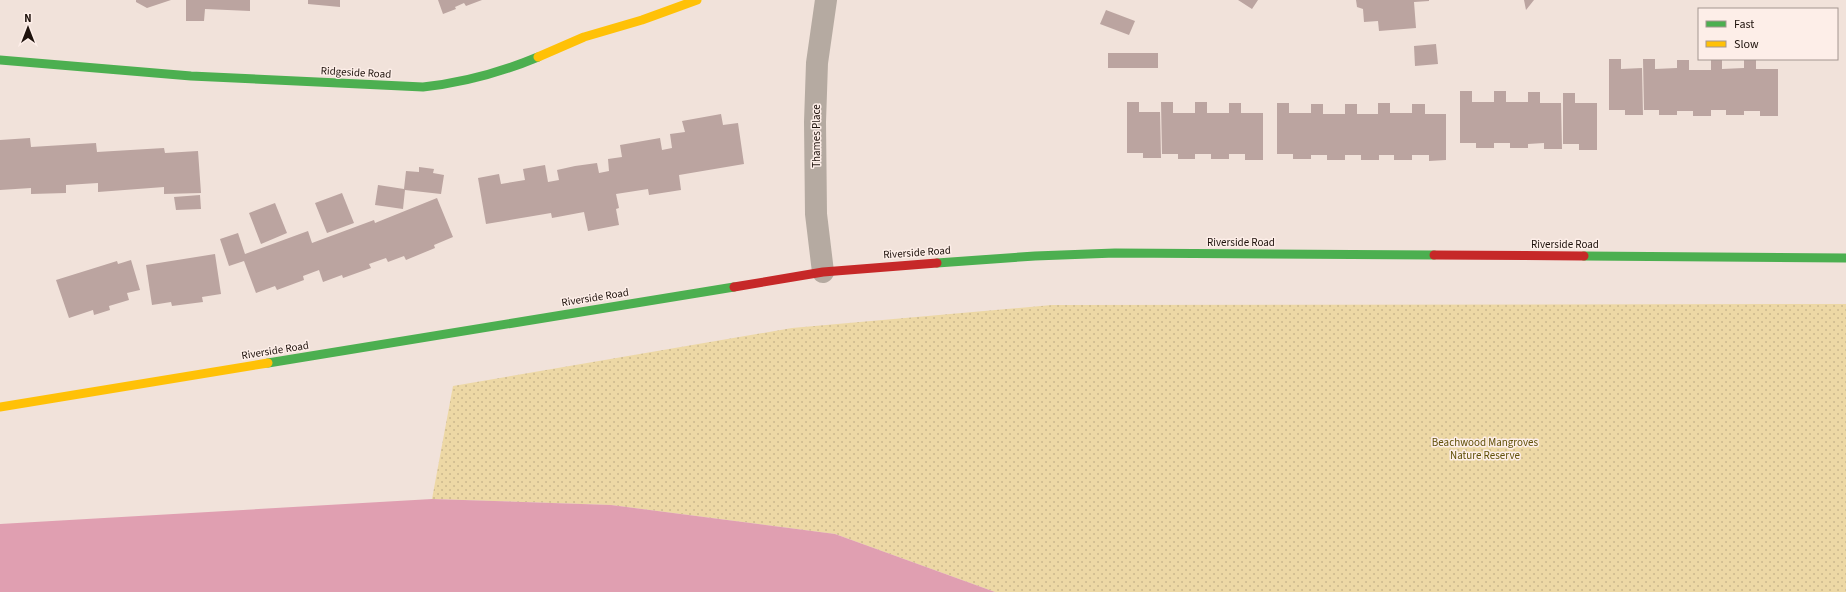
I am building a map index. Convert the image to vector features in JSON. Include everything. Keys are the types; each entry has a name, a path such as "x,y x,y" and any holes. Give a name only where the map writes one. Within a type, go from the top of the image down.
{"main road":[{"name":"Ridgeside Road","path":"0,60 191,76 423,87 450,84 478,77 528,60 584,37 642,20 697,0"},
{"name":"Riverside Road","path":"0,407 823,272 1027,257 1115,254 1846,258"}],"street":[{"name":"Thames Place","path":"823,272 816,214 815,122 817,63 826,0"}],"green space":[{"name":"Beachwood Mangroves Nature Reserve","path":"1846,304 1846,592 995,592 835,534 611,505 432,499 453,386 792,328 1052,305"}],"shaded area":[{"path":"432,499 611,505 835,534 995,592 0,592 0,524"}],"building":[{"path":"136,0 171,0 147,8 136,2"},
{"path":"186,0 250,0 250,11 205,9 204,21 186,21"},
{"path":"308,0 340,0 340,7 308,4"},
{"path":"438,0 482,0 466,6 464,3 455,7 456,9 443,14"},
{"path":"1238,0 1258,0 1252,9"},
{"path":"1356,0 1429,1 1414,2 1416,28 1379,31 1378,21 1364,22 1363,9 1357,7"},
{"path":"1524,0 1534,0 1526,10"},
{"path":"1106,10 1135,21 1129,35 1100,24"},
{"path":"1436,44 1438,64 1415,66 1414,46"},
{"path":"1108,53 1158,53 1158,68 1108,68"},
{"path":"1609,59 1621,59 1621,69 1642,68 1643,115 1625,115 1625,110 1609,110"},
{"path":"1643,59 1655,59 1655,69 1677,68 1677,60 1689,60 1689,70 1711,70 1711,60 1722,60 1722,69 1744,68 1744,60 1756,60 1756,69 1778,69 1778,116 1760,116 1760,111 1744,111 1744,115 1726,115 1726,110 1711,110 1711,116 1693,116 1693,111 1677,111 1677,115 1659,115 1659,110 1644,110"},
{"path":"1460,91 1472,91 1472,102 1494,102 1494,91 1506,91 1506,102 1528,102 1528,92 1540,92 1540,103 1561,103 1562,149 1544,149 1544,143 1528,144 1528,148 1510,148 1510,143 1494,143 1494,148 1476,148 1476,143 1460,143"},
{"path":"1563,93 1575,93 1575,103 1597,103 1597,150 1579,150 1579,144 1563,144"},
{"path":"1127,102 1139,102 1139,112 1160,112 1161,158 1143,158 1143,153 1127,153"},
{"path":"1161,102 1173,102 1173,113 1195,113 1195,102 1207,102 1207,113 1229,113 1229,103 1241,103 1241,113 1263,113 1263,160 1245,160 1245,154 1229,154 1229,159 1211,159 1211,154 1195,154 1195,159 1178,159 1178,154 1162,154"},
{"path":"1277,103 1289,103 1289,113 1311,113 1311,104 1323,104 1323,114 1345,114 1345,104 1357,104 1357,114 1378,114 1378,103 1390,103 1390,113 1412,113 1412,104 1425,104 1425,114 1446,114 1446,160 1429,161 1429,155 1412,155 1412,160 1394,160 1394,155 1379,155 1379,160 1361,160 1361,155 1345,155 1345,160 1327,160 1327,155 1311,155 1311,159 1293,159 1293,154 1277,154"},
{"path":"721,114 723,125 738,123 744,164 679,175 681,190 649,195 648,189 616,194 619,208 616,209 619,225 588,231 584,212 552,218 551,213 486,224 478,178 499,174 501,184 525,180 523,169 545,165 548,182 559,180 557,170 575,166 597,163 599,173 609,171 608,159 622,157 620,145 660,138 662,150 672,148 670,134 685,132 682,121"},
{"path":"30,138 31,147 96,143 97,152 164,148 165,153 198,151 201,193 164,194 164,187 98,192 98,183 66,185 66,193 31,194 31,188 0,190 0,140"},
{"path":"419,167 434,169 433,173 444,175 441,194 405,190 403,209 375,205 378,185 404,189 406,171 419,172"},
{"path":"342,193 354,223 327,233 315,203"},
{"path":"200,195 201,209 176,210 174,197"},
{"path":"437,198 453,237 434,245 435,248 406,260 404,256 388,262 386,258 369,264 371,268 343,278 342,275 323,282 319,270 303,276 304,280 277,290 275,286 256,293 244,261 229,266 220,239 238,233 245,254 308,231 312,243 374,220 375,223"},
{"path":"275,203 287,233 261,244 249,213"},
{"path":"215,254 221,294 202,297 203,302 172,306 171,302 152,305 146,265"},
{"path":"131,260 140,290 127,293 129,300 109,306 110,310 94,315 93,310 69,318 56,280 117,261 118,264"}],"traffic: fast":[{"path":"0,60 191,76 423,87 452,83 482,76 538,57"},
{"path":"937,263 1035,256 1115,253 1434,255"},
{"path":"1584,256 1846,258"},
{"path":"268,363 734,287"}],"traffic: slow":[{"path":"538,57 584,37 642,20 697,0"},
{"path":"0,407 268,363"}],"traffic: jam":[{"path":"1434,255 1584,256"},
{"path":"734,287 823,272 937,263"}]}
